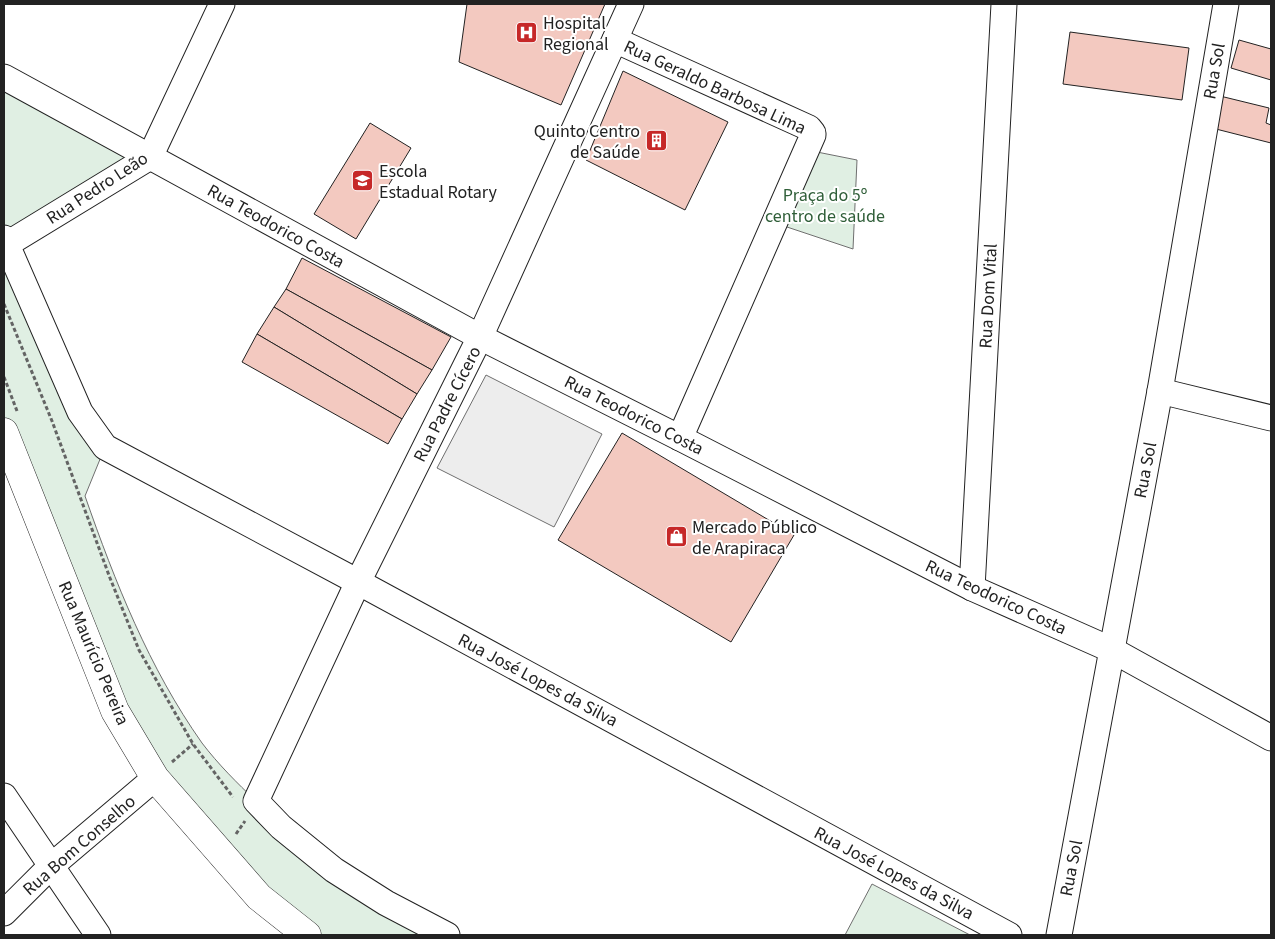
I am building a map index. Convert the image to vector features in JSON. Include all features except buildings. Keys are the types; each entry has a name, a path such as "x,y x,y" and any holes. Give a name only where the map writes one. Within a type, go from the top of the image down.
{"main road":[{"name":"Rua Maurício Pereira","path":"12,426 115,711 155,778 259,897 307,935"}],"street":[{"name":"Rua Pedro Leão","path":"5,243 150,157 222,4"},
{"name":"Rua Padre Cícero","path":"247,806 480,337 631,4"},
{"name":"Rua Dom Vital","path":"972,588 1004,4"},
{"name":"Rua Sol","path":"1058,935 1160,391 1226,4"},
{"name":"Rua Geraldo Barbosa Lima","path":"615,40 809,128 813,133 680,438"},
{"name":"Rua Teodorico Costa","path":"4,77 480,337 972,588 1112,650 1271,738"},
{"name":"Rua José Lopes da Silva","path":"5,243 80,412 105,447 1009,935"},
{"path":"1160,391 1271,418"},
{"name":"Rua Bom Conselho","path":"4,913 50,867 155,778"},
{"path":"4,796 50,867 98,935"},
{"path":"247,806 281,828 334,870 386,903 447,935"}],"path":[{"path":"4,304 52,421 110,578 139,650 192,744 247,806 231,840"},
{"path":"4,376 12,426"}],"green space":[{"path":"4,77 150,157 7,245 105,447 85,496 121,592 150,655 183,714 202,743 256,801 447,935 307,935 155,778 4,432"},
{"name":"Praça do 5º centro de saúde","path":"812,151 857,160 853,249 784,226"},
{"path":"872,884 970,935 845,935"}],"shaded area":[{"path":"486,375 602,434 554,527 437,468"}],"place":[{"name":"Hospital Regional","path":"527,33"},
{"name":"Quinto Centro de Saúde","path":"656,141"},
{"name":"Escola Estadual Rotary","path":"363,181"},
{"name":"Mercado Público de Arapiraca","path":"676,537"}]}
